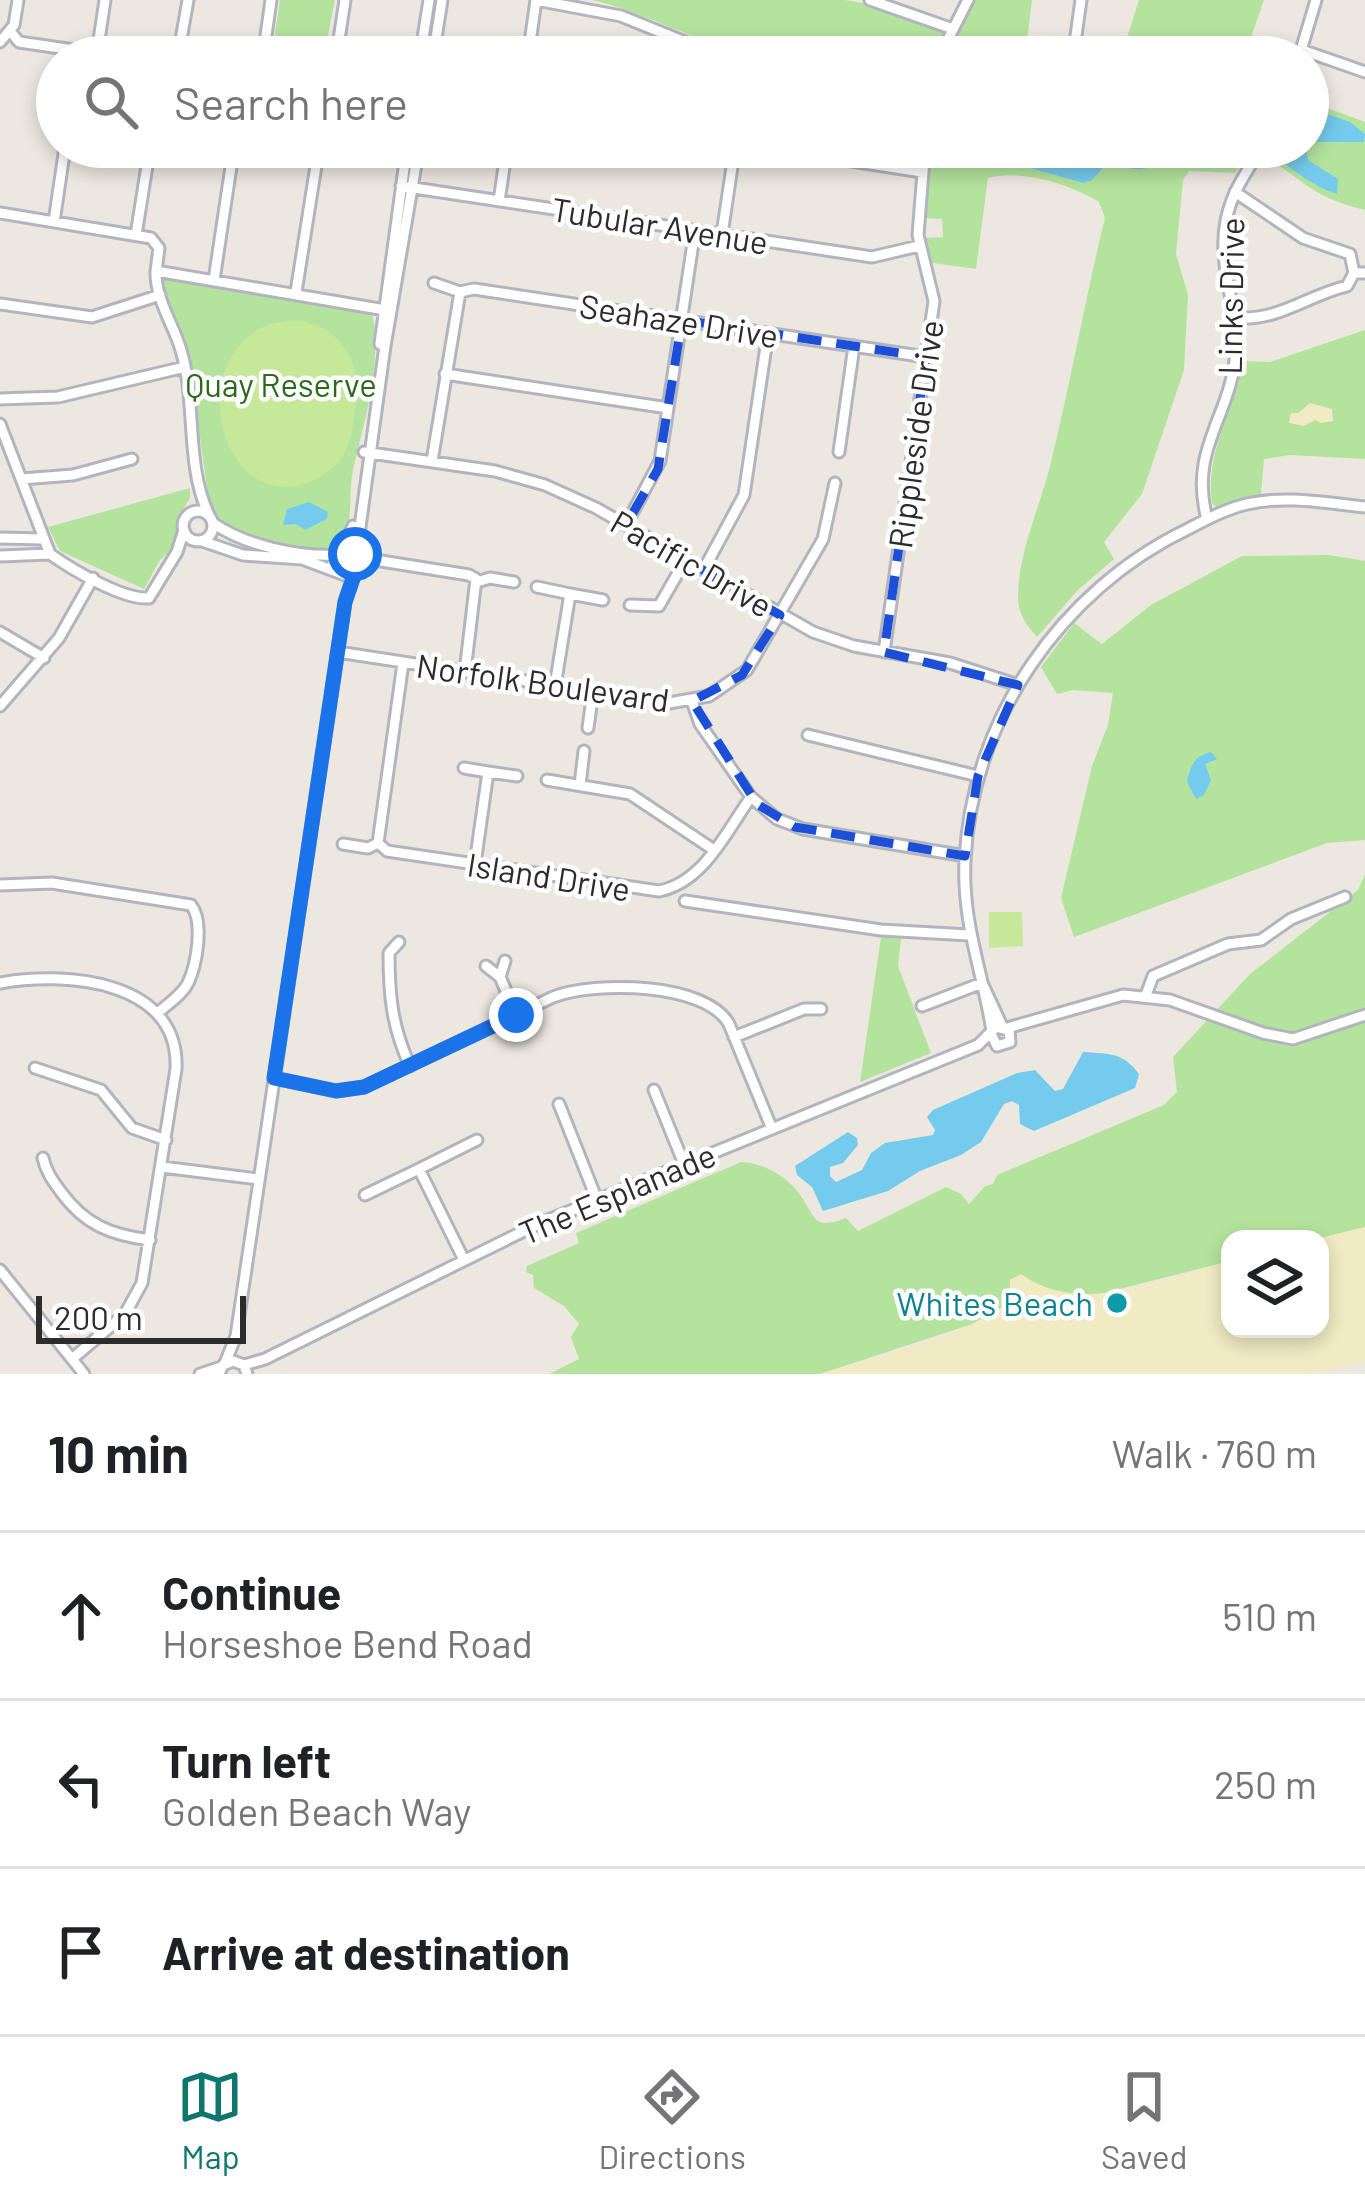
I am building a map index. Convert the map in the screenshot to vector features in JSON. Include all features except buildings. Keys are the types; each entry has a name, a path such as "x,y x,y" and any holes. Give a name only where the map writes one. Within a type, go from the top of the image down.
{"street":[{"path":"0,40 10,31 18,0"},
{"path":"98,36 105,0"},
{"path":"182,36 188,0"},
{"path":"266,36 272,0"},
{"path":"340,36 345,0"},
{"path":"423,36 429,0"},
{"path":"436,36 442,0"},
{"path":"531,36 536,0 621,16 663,36"},
{"path":"870,0 889,2 953,29"},
{"path":"950,36 968,0"},
{"path":"1076,36 1082,0"},
{"path":"1305,36 1316,0"},
{"path":"10,31 19,42 36,44"},
{"path":"1329,62 1365,72"},
{"path":"54,222 62,168"},
{"path":"136,235 147,168"},
{"path":"214,280 232,168"},
{"path":"296,292 316,168"},
{"path":"407,168 407,187"},
{"path":"235,1368 345,602 355,571 387,310 413,168"},
{"path":"500,201 504,168"},
{"path":"722,234 731,168"},
{"path":"896,168 922,172"},
{"name":"Rippleside Drive","path":"884,652 935,294 919,246 922,168"},
{"name":"Links Drive","path":"1208,519 1202,463 1231,380 1236,318 1224,250 1226,222 1235,192 1249,168"},
{"name":"Tubular Avenue","path":"407,187 872,257 919,246"},
{"path":"1235,192 1303,238 1350,254 1359,273 1347,286 1321,293 1286,312 1269,318 1236,318"},
{"path":"0,213 136,235 158,244 160,295 185,367 199,484 211,519 210,536 172,560"},
{"path":"626,525 658,470 695,230"},
{"path":"156,271 387,310"},
{"name":"Seahaze Drive","path":"434,284 460,292 474,289 926,357"},
{"path":"432,461 460,292"},
{"path":"0,304 92,317 160,295"},
{"path":"704,569 744,495 768,333"},
{"path":"839,452 854,346"},
{"path":"0,399 58,397 185,367"},
{"path":"445,374 668,408"},
{"path":"0,424 50,554"},
{"path":"345,602 337,571 339,553 355,520 367,452"},
{"name":"Pacific Drive","path":"367,452 545,485 832,639 950,663 1018,685"},
{"path":"21,479 74,475 132,459"},
{"name":"Norfolk Boulevard","path":"338,652 669,703 716,693 742,675 780,615 827,530 835,483"},
{"path":"0,556 50,554 144,599 152,595 172,560 199,484"},
{"path":"1000,1034 969,935 965,856 978,776 1018,685 1057,630 1108,580 1160,544 1208,519 1263,501 1365,507"},
{"path":"189,514 197,511 228,533 275,547 356,556"},
{"path":"184,530 188,537 242,555 293,558 348,574 355,571"},
{"path":"0,538 43,538"},
{"path":"630,605 659,606 686,560"},
{"path":"381,561 469,574 477,582"},
{"path":"0,706 44,658 93,578"},
{"path":"477,582 493,578 514,582"},
{"path":"465,672 477,582"},
{"path":"537,587 603,600"},
{"path":"555,686 570,594"},
{"path":"0,632 44,658"},
{"path":"379,843 403,663"},
{"path":"588,728 593,691"},
{"path":"692,701 700,724 767,813 795,827 965,856"},
{"path":"808,735 978,776"},
{"path":"580,785 584,751"},
{"path":"464,768 518,776"},
{"path":"475,865 488,772"},
{"path":"547,780 639,798 714,850"},
{"name":"Island Drive","path":"343,844 368,848 379,843 387,851 659,891 691,879 751,797"},
{"path":"0,885 52,883 191,905 199,920 190,976 183,991 159,1012"},
{"path":"1146,995 1153,976 1228,944 1261,940 1291,919 1345,897"},
{"path":"685,901 884,930 969,935"},
{"path":"380,940 389,953 391,1017 410,1066"},
{"path":"389,953 399,942"},
{"path":"500,977 505,961"},
{"path":"486,966 500,977 516,1015"},
{"path":"0,983 52,980 121,990 159,1012 171,1033 176,1056 142,1283 132,1303 72,1359"},
{"path":"922,1006 982,982"},
{"path":"274,1078 345,1090 378,1082 563,993 618,987 706,1001 723,1015 772,1129"},
{"name":"The Esplanade","path":"200,1374 265,1359 598,1200 1000,1034 1105,998 1146,995 1293,1039 1365,1015"},
{"path":"734,1037 804,1009 821,1009"},
{"path":"35,1068 100,1090 140,1134 166,1140"},
{"path":"654,1090 684,1165"},
{"path":"559,1105 598,1200"},
{"path":"365,1195 477,1140"},
{"path":"44,1159 45,1169 69,1203 95,1227 150,1240"},
{"path":"162,1168 259,1179"},
{"path":"419,1169 464,1260"},
{"path":"0,1270 84,1374"},
{"path":"0,1291 10,1283"}],"highlighted area":[{"path":"682,320 926,357 884,652 1018,685 978,776 965,856 795,827 757,804 692,701 742,675 780,615 626,525 658,469"}],"green space":[{"path":"280,0 335,0 328,36 275,33"},
{"path":"592,0 845,0 888,7 941,28 943,33 695,36"},
{"path":"974,0 1032,0 1028,36 956,36"},
{"path":"1139,0 1264,0 1251,36 1128,36"},
{"path":"1329,109 1365,122 1365,210 1321,194 1283,168 1329,168"},
{"path":"929,168 1238,168 1235,173 1189,171 1183,180 1176,254 1188,295 1184,370 1142,494 1104,542 1114,559 1077,591 1037,637 1019,608 1022,563 1051,462 1105,218 1099,202 1060,184 1015,175 988,178 976,269 933,263 924,238 943,237 942,219 924,218"},
{"name":"Quay Reserve","path":"167,277 372,313 371,392 353,470 349,522 334,550 287,546 231,530 210,509 188,351 162,283"},
{"path":"302,321 331,334 349,354 357,397 351,436 338,462 315,479 296,486 264,482 241,465 226,438 220,406 224,374 239,346 265,327"},
{"path":"1365,330 1365,459 1290,455 1264,459 1261,494 1217,507 1212,504 1216,449 1242,361 1270,362"},
{"path":"190,488 190,498 178,518 175,547 160,560 144,589 60,551 48,527"},
{"path":"1329,555 1365,561 1365,840 1327,843 1074,937 1061,898 1113,693 1073,690 1057,694 1041,667 1074,623 1102,644 1151,605 1242,556"},
{"path":"1365,874 1365,1227 1329,1236 1329,1230 1221,1230 1221,1263 1088,1297 1040,1288 1010,1295 1001,1308 972,1324 820,1374 549,1374 579,1359 571,1337 579,1324 564,1306 534,1288 527,1266 579,1243 576,1233 741,1162 782,1177 817,1220 828,1223 846,1218 858,1231 946,1187 969,1204 997,1175 1164,1105 1177,1092 1173,1057 1250,974 1358,890"},
{"path":"989,912 1022,912 1023,946 989,948"},
{"path":"881,937 901,939 898,966 931,1053 860,1082"}],"sand":[{"path":"1310,403 1332,409 1333,421 1315,420 1304,426 1289,423 1291,413"},
{"name":"Whites Beach","path":"1365,1227 1365,1362 1307,1374 820,1374 989,1316 1007,1301 1010,1280 1021,1274 1044,1287 1096,1294 1221,1264 1221,1338 1329,1338 1329,1236"}],"water":[{"path":"1329,114 1350,122 1365,134 1364,142 1329,142"},
{"path":"1030,168 1103,168 1083,183"},
{"path":"1291,168 1321,168 1338,179 1337,194"},
{"path":"309,502 328,512 327,519 305,530 296,524 283,525 287,509"},
{"path":"1211,752 1217,759 1205,764 1211,780 1204,795 1196,799 1187,782 1190,771 1197,759"},
{"path":"1083,1052 1127,1062 1139,1074 1135,1088 1034,1131 1020,1124 1019,1105 1004,1104 981,1142 961,1155 920,1171 888,1191 823,1211 812,1187 797,1175 795,1166 848,1132 858,1145 843,1163 830,1167 830,1176 836,1182 862,1170 871,1153 885,1143 933,1135 927,1117 933,1110 1017,1073 1035,1070 1055,1091 1063,1089"}],"place":[{"name":"Whites Beach","path":"1117,1303"}],"route":[{"path":"355,554 358,564 345,602 274,1078 336,1091 364,1087 516,1015"}]}
